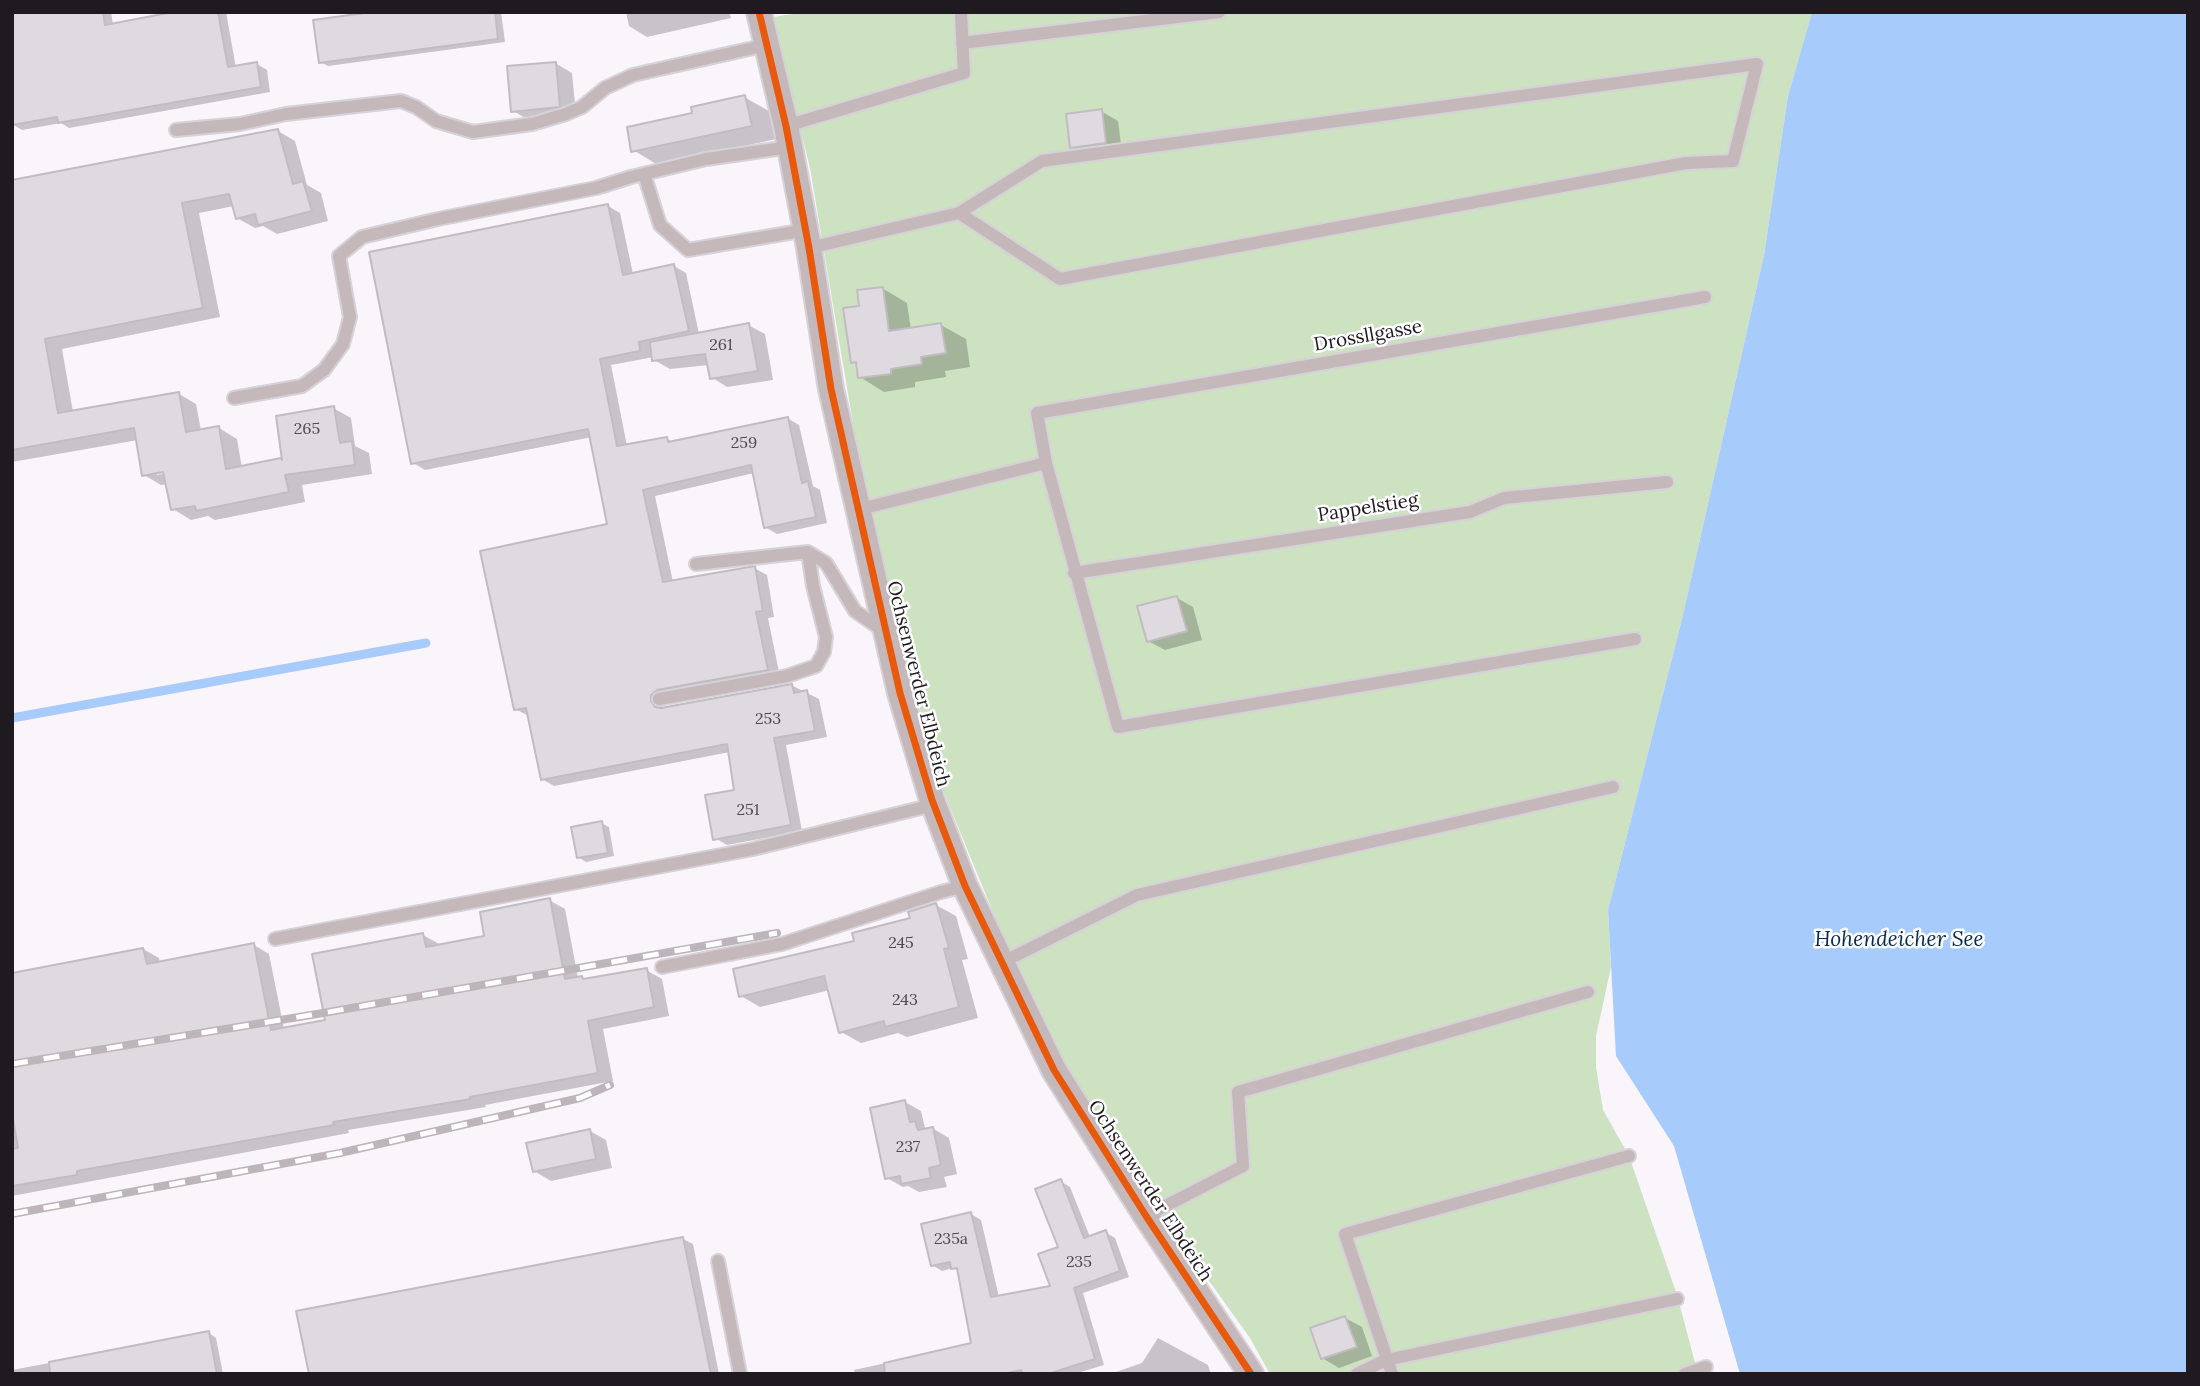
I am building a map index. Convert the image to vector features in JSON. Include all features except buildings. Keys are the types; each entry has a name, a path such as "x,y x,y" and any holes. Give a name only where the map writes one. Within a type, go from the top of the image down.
{"street":[{"name":"Ochsenwerder Elbdeich","path":"759,12 788,136 808,239 831,389 900,693 933,804 965,886 1000,963 1054,1070 1146,1216 1251,1374"}],"lane":[{"path":"234,398 302,386 324,370 343,344 351,317 338,256 362,237 596,188 706,159 788,136 964,74 961,12"},
{"path":"962,43 1219,12"},
{"path":"176,130 240,124 286,114 401,102 416,107 436,121 473,132 532,124 574,111 605,88 633,75 767,45"},
{"path":"643,174 660,225 688,250 808,239 958,213 1042,161 1758,64 1733,161 1686,163 1060,279 958,213"},
{"name":"Drossllgasse","path":"1045,463 1037,413 1706,297"},
{"path":"860,509 1045,463 1118,727 1635,639"},
{"name":"Pappelstieg","path":"1074,573 1470,512 1504,498 1667,482"},
{"path":"696,564 808,552 826,563 855,611 886,632"},
{"path":"659,699 787,676 816,666 824,652 826,637 813,586 808,552"},
{"path":"1000,963 1137,895 1613,788"},
{"path":"275,939 752,849 933,804"},
{"path":"662,967 782,944 965,886"},
{"path":"1146,1216 1242,1166 1238,1092 1588,992"},
{"path":"1392,1374 1345,1234 1629,1156"},
{"path":"718,1261 740,1374"},
{"path":"1357,1374 1386,1360 1677,1299"},
{"path":"1685,1374 1706,1367"}],"green space":[{"path":"806,12 1812,12 1788,96 1764,255 1682,619 1608,910 1611,967 1596,1036 1596,1067 1603,1110 1629,1156 1677,1295 1698,1374 1270,1374 1250,1338 1136,1179 1070,1072 995,917 938,778 892,605 860,465 810,168 773,17"}],"water":[{"name":"Hohendeicher See","path":"1812,12 2188,12 2188,1374 1740,1374 1674,1146 1616,1056 1608,910 1682,619 1764,255 1788,96"}],"waterway":[{"path":"12,718 426,643"}],"railway":[{"path":"12,1064 323,1013 777,933"},
{"path":"12,1214 340,1153 580,1098 610,1085"}],"cycle path":[{"path":"759,12 786,126 831,389 900,693 932,800 965,886 1054,1070 1146,1216 1251,1374"}]}
